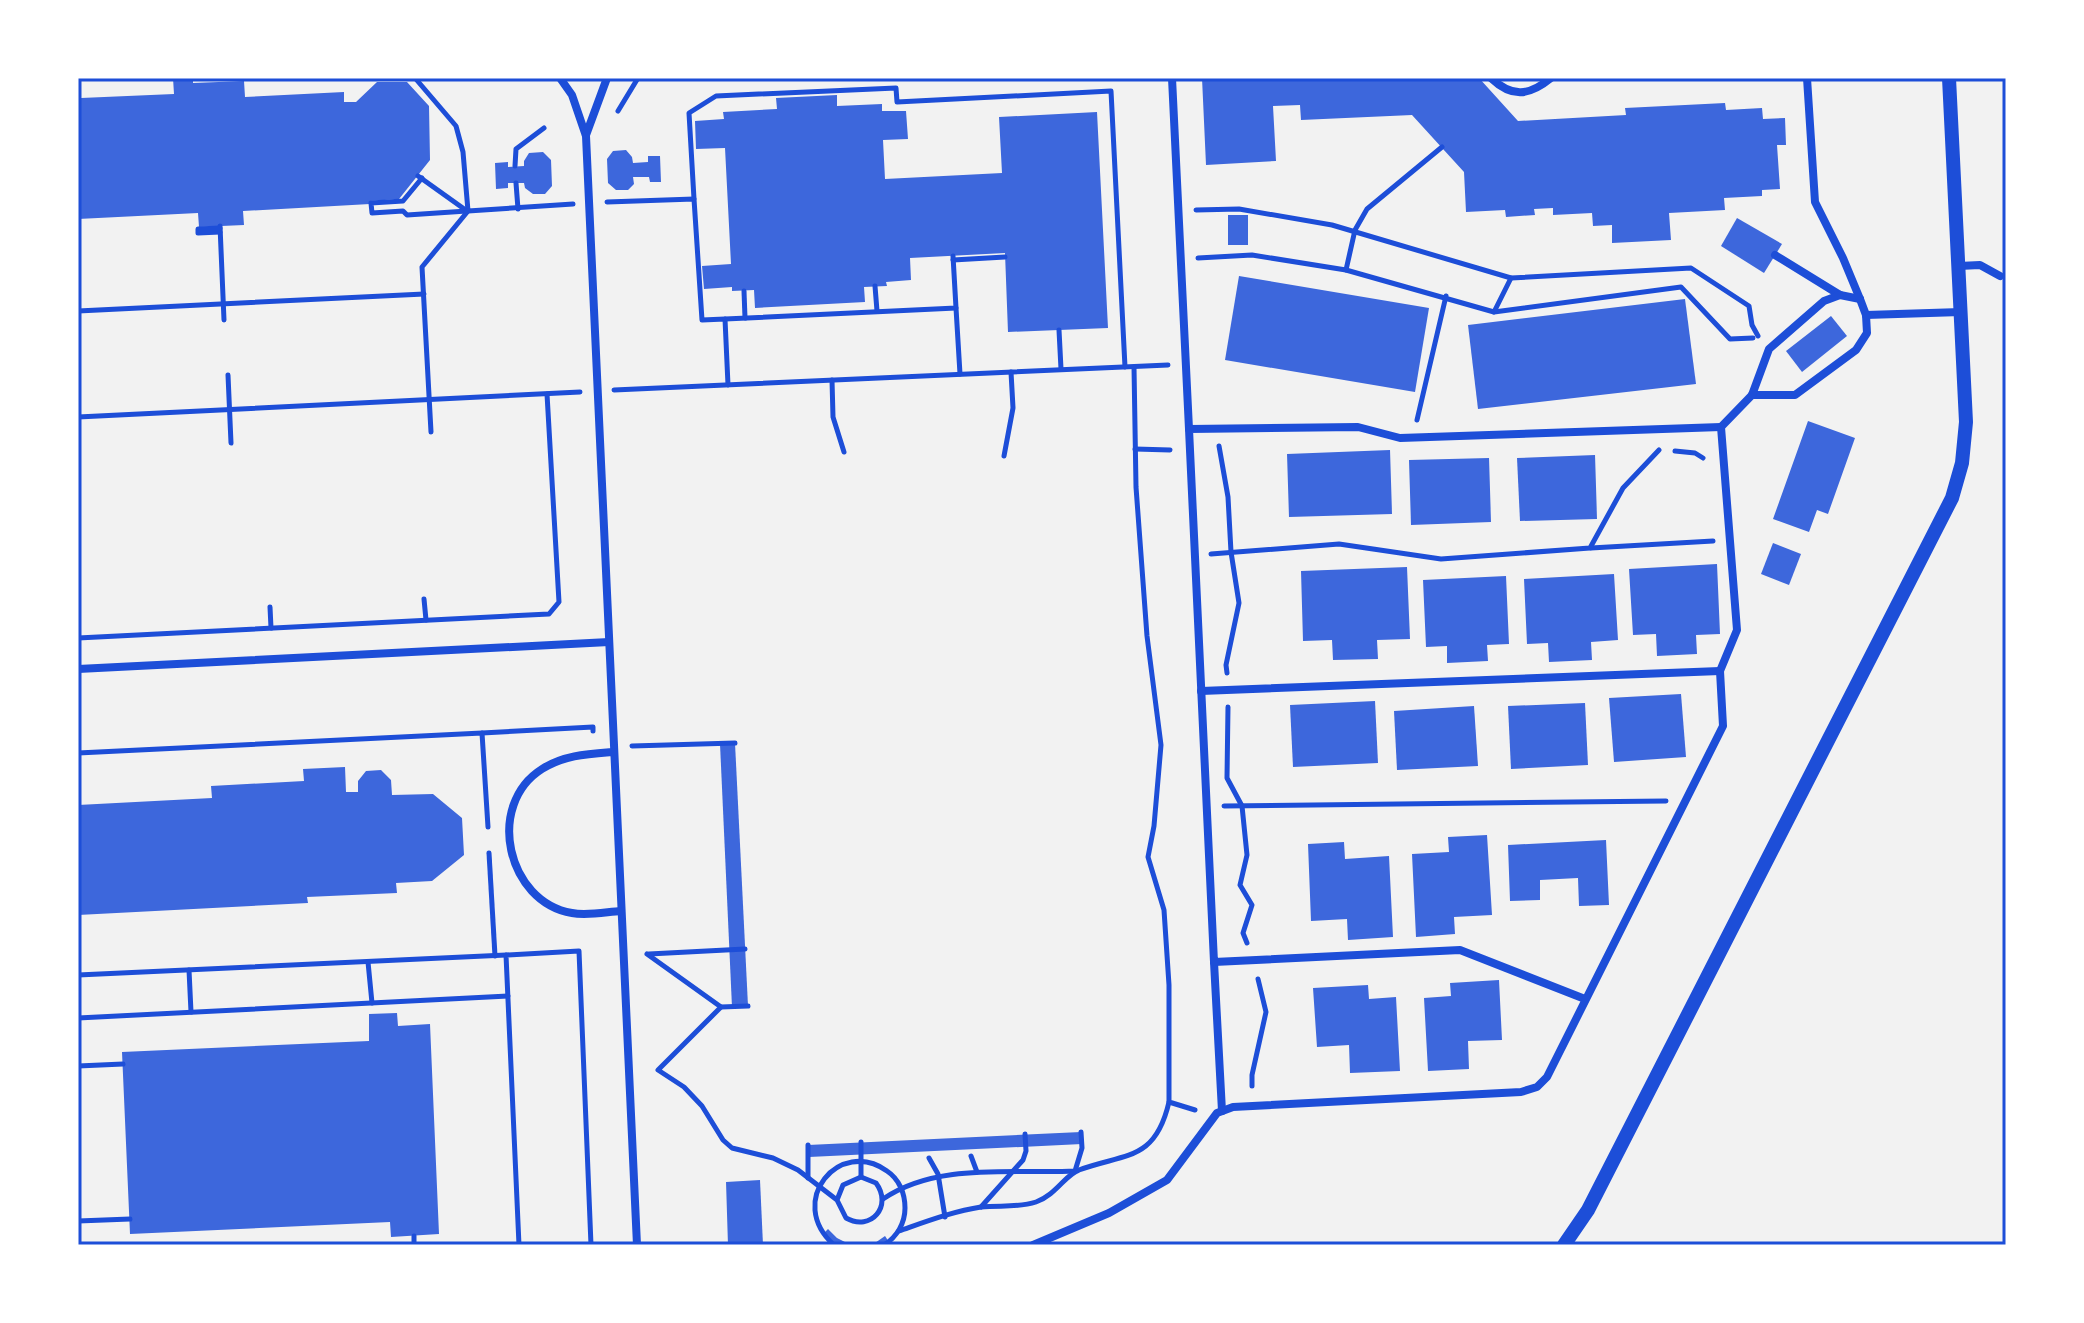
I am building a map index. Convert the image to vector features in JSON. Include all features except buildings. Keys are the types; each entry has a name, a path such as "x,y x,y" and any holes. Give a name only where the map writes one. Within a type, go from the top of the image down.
{"street":[{"path":"560,78 572,95 586,136 637,1245"},
{"path":"586,136 607,78"},
{"path":"1172,78 1220,1112"},
{"path":"1491,78 1508,91 1520,94 1533,91 1551,78"},
{"path":"1752,395 1795,395 1856,350 1867,333 1866,315 1860,299 1815,202 1807,78"},
{"path":"1564,1245 1588,1210 1952,498 1962,463 1966,422 1949,78"},
{"path":"1775,255 1840,295 1860,299"},
{"path":"1959,266 1980,265 2000,276"},
{"path":"1189,429 1358,427 1400,438 1721,427 1752,395 1769,349 1824,301 1840,295"},
{"path":"1866,315 1962,312"},
{"path":"1033,1245 1109,1213 1167,1180 1220,1112 1233,1107 1521,1092 1537,1087 1547,1077 1723,726 1720,671 1737,630 1721,427"},
{"path":"78,669 609,642"},
{"path":"1201,691 1720,671"},
{"path":"614,752 562,759 539,771 521,789 511,814 508,839 514,865 528,888 548,904 573,914 621,911"},
{"path":"1214,962 1460,950 1585,999"}],"path":[{"path":"694,199 689,113 716,96 899,87 897,102 1111,91 1125,367"},
{"path":"515,166 516,149 544,128"},
{"path":"1346,270 1355,230 1367,209 1442,147"},
{"path":"420,177 468,211 407,215 403,211 372,213 371,203 403,201 420,177"},
{"path":"516,183 518,209"},
{"path":"1179,211 1239,209 1355,230 1511,278 1691,268 1749,306 1752,325 1759,338 1730,339 1681,287 1494,312 1346,270 1252,255 1181,258"},
{"path":"431,432 422,267 468,211"},
{"path":"220,229 224,320"},
{"path":"960,374 953,258 1005,257"},
{"path":"1494,312 1511,278"},
{"path":"875,286 877,311"},
{"path":"744,291 745,318"},
{"path":"78,311 424,294"},
{"path":"1414,436 1446,296"},
{"path":"725,319 956,308"},
{"path":"1059,330 1061,369"},
{"path":"78,417 1186,364"},
{"path":"721,1007 658,1070 684,1087 732,1148 773,1158 808,1178 837,1200 846,1218 858,1223 876,1217 883,1199 901,1187 977,1172 1075,1171 1119,1160 1141,1150 1158,1132 1169,1102 1169,985 1164,910 1148,857 1161,745 1147,636 1135,449 1134,367"},
{"path":"1004,456 1013,408 1011,372"},
{"path":"228,375 231,443"},
{"path":"832,380 833,417 844,452"},
{"path":"78,638 549,614 559,602 547,394"},
{"path":"1590,548 1623,488 1659,450 1671,428"},
{"path":"1135,449 1190,450"},
{"path":"1659,450 1695,453 1709,461"},
{"path":"1194,555 1339,544 1441,559 1712,541 1716,532"},
{"path":"547,545 555,545"},
{"path":"424,599 426,620"},
{"path":"270,607 271,628"},
{"path":"78,753 593,727 593,738"},
{"path":"482,733 488,828"},
{"path":"629,747 735,743"},
{"path":"1207,805 1686,801"},
{"path":"489,844 495,956"},
{"path":"639,947 721,1007 748,1006"},
{"path":"647,954 745,949"},
{"path":"78,975 579,951 591,1245"},
{"path":"506,955 519,1245"},
{"path":"1253,1106 1252,1075 1266,1012 1254,961"},
{"path":"368,962 372,1003"},
{"path":"189,970 191,1012"},
{"path":"78,1018 508,996"},
{"path":"78,1066 123,1064"},
{"path":"1169,1102 1203,1112 1220,1112"},
{"path":"899,1231 981,1207 1021,1206 1042,1200 1058,1190 1075,1171 1082,1148 1081,1132"},
{"path":"981,1207 1025,1155 1025,1134"},
{"path":"861,1142 861,1177"},
{"path":"808,1145 808,1178"},
{"path":"971,1156 977,1172"},
{"path":"929,1158 939,1179 945,1217"},
{"path":"834,1245 816,1221 814,1206 819,1186 836,1168 850,1162 880,1166 901,1187 905,1217 899,1231 884,1245"},
{"path":"837,1200 843,1185 861,1177 876,1183 883,1199"},
{"path":"78,1221 130,1219"},
{"path":"414,1236 414,1245"}]}
